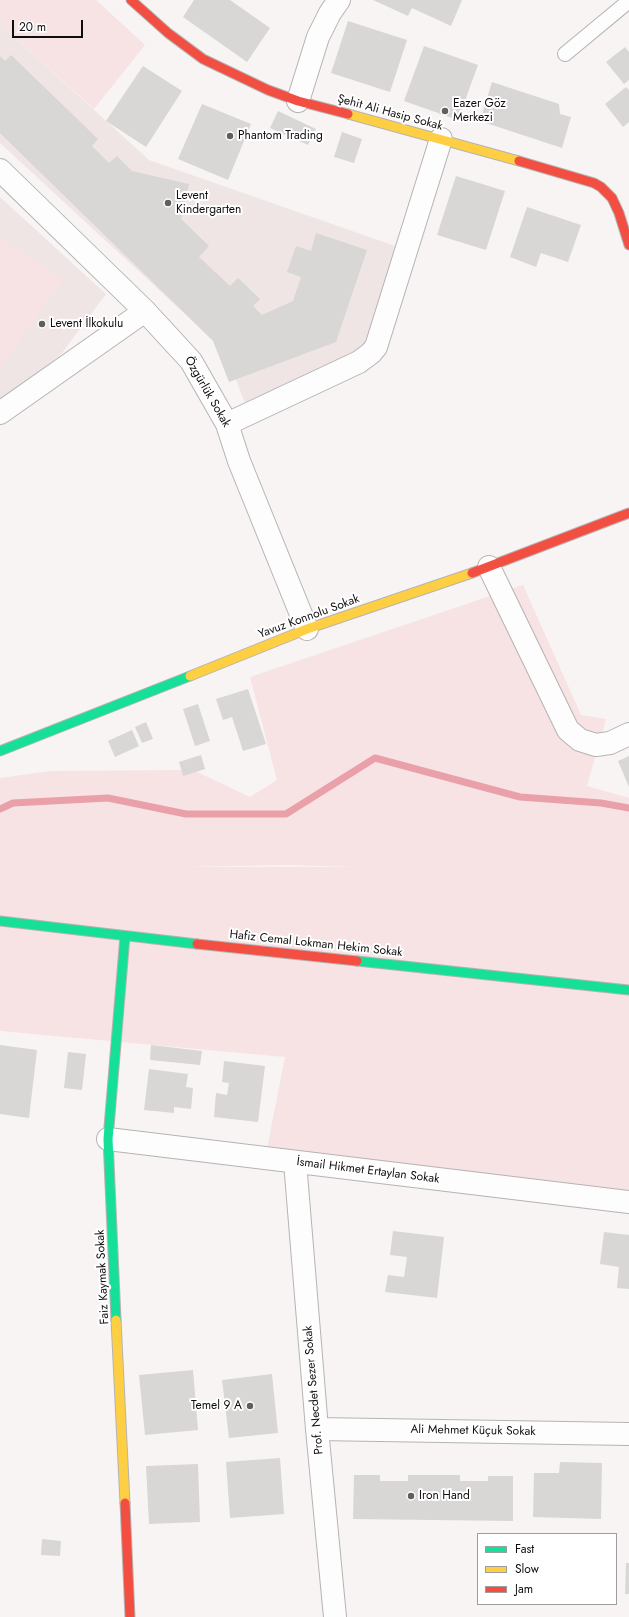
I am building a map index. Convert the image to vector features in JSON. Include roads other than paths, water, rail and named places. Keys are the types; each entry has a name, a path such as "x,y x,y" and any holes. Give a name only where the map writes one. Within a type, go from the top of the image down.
{"street":[{"name":"Şehit Ali Hasip Sokak","path":"131,0 168,33 203,59 239,78 298,101 586,180 601,187 607,192 616,205 629,245"},
{"path":"298,101 318,37 339,0"},
{"path":"227,424 359,362 376,347 441,139"},
{"name":"Özgürlük Sokak","path":"0,170 145,311 191,362 227,424 239,461 307,629"},
{"path":"0,413 145,311"},
{"name":"Yavuz Konnolu Sokak","path":"0,751 307,629 489,567 629,513"},
{"path":"489,567 568,730 580,740 596,745 610,743 629,734"},
{"name":"Hafiz Cemal Lokman Hekim Sokak","path":"0,921 125,936 629,990"},
{"name":"Faiz Kaymak Sokak","path":"125,936 108,1139 130,1617"},
{"name":"İsmail Hikmet Ertaylan Sokak","path":"108,1139 629,1202"},
{"name":"Prof. Necdet Sezer Sokak","path":"294,1162 335,1617"},
{"name":"Ali Mehmet Küçuk Sokak","path":"317,1429 629,1434"}],"lane":[{"path":"565,54 629,1"}],"waterway":[{"path":"0,809 13,803 108,798 186,814 286,814 375,758 520,797 601,803 629,808"}],"place":[{"name":"Eazer Göz Merkezi","path":"445,111"},
{"name":"Phantom Trading","path":"230,136"},
{"name":"Levent Kindergarten","path":"168,203"},
{"name":"Levent İlkokulu","path":"42,324"},
{"name":"Temel 9 A","path":"250,1406"},
{"name":"Iron Hand","path":"411,1496"}]}
